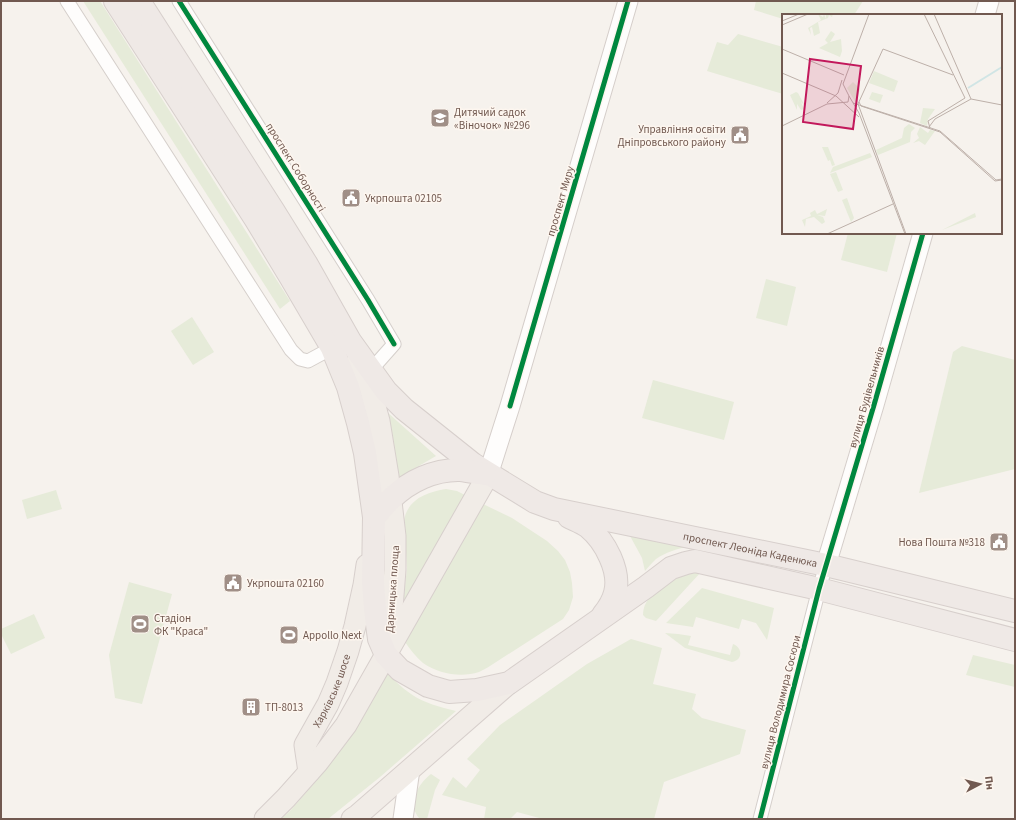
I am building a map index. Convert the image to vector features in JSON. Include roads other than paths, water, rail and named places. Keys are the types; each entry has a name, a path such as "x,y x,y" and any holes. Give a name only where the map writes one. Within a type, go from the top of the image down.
{"highway":[{"path":"115,1 291,278 341,344 371,370 386,391 404,409 473,464 488,475 535,502 554,509 587,527 599,538 610,556 617,582 615,594 609,607 600,619"},
{"path":"140,1 306,263 341,344 348,388 358,423 364,453 374,517"},
{"path":"374,517 390,499 413,482 430,475 445,471 460,470 488,475"},
{"name":"проспект Леоніда Каденюка","path":"554,509 826,565 1015,611"},
{"name":"Дарницька площа","path":"374,517 373,582 379,639 386,656 400,670 428,686 449,692 477,690 509,683 600,619"},
{"path":"600,619 671,568 695,561 819,589 1015,640"}],"main road":[{"name":"проспект Миру","path":"488,475 510,406 628,1"},
{"path":"985,14 989,1"},
{"name":"вулиця Будівельників","path":"826,565 872,413 923,234"},
{"path":"341,344 370,388 379,421 388,476 390,499"},
{"path":"265,819 318,762 346,725 488,475"},
{"name":"Дарницька площа","path":"386,656 396,570 395,536 390,499"},
{"name":"Харківське шосе","path":"309,772 305,745 328,704 348,651 364,585 374,517"},
{"name":"Дарницька площа","path":"410,769 509,683"},
{"path":"352,819 410,769"},
{"path":"403,819 410,769"}],"street":[{"path":"67,1 291,350 300,359 308,361 341,344"},
{"name":"проспект Соборності","path":"179,1 364,293 394,344 371,370"},
{"name":"вулиця Володимира Сосюри","path":"760,819 826,565"}],"place":[{"name":"Дитячий садок «Віночок» №296","path":"440,118"},
{"name":"Управління освіти Дніпровського району","path":"740,135"},
{"name":"Укрпошта 02105","path":"351,198"},
{"name":"Нова Пошта №318","path":"999,542"},
{"name":"Укрпошта 02160","path":"233,583"},
{"name":"Стадіон ФК \"Краса\"","path":"140,624"},
{"name":"Appollo Next","path":"289,635"},
{"name":"ТП-8013","path":"251,707"}]}
